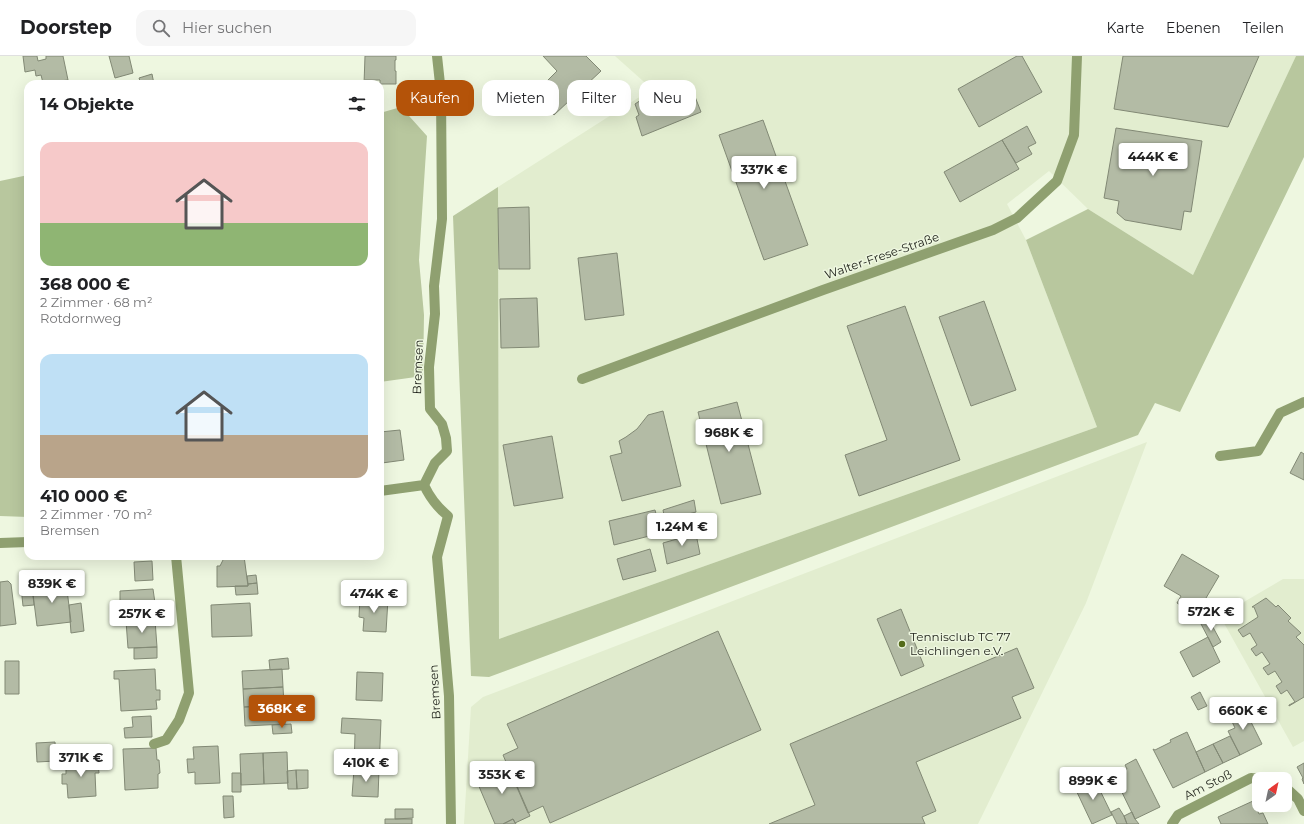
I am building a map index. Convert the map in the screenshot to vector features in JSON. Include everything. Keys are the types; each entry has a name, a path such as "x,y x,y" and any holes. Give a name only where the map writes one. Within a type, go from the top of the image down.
{"street":[{"name":"Bremsen","path":"437,56 441,94 442,219 434,286 435,314 429,367 429,381 430,409 442,424 446,438 447,451 435,463 424,485 429,497 438,508 448,516 437,558 449,696 451,824"},
{"name":"Walter-Frese-Straße","path":"582,379 823,290 993,230 1017,218 1057,181 1074,135 1077,56"},
{"path":"1220,456 1258,452 1280,413 1304,402"},
{"path":"384,490 424,485"},
{"path":"0,543 24,542"},
{"path":"154,744 166,740 179,720 189,693 176,560"},
{"name":"Am Stoß","path":"1172,824 1178,815 1252,778"},
{"path":"1292,793 1298,799 1304,811"}],"shaded area":[{"path":"615,56 1296,56 1193,275 1088,209 1049,171 1007,204 1026,240 1097,427 499,639 498,187 610,116 631,116 631,102 639,97 639,116 696,116 696,80 642,80"},
{"path":"1296,56 1304,56 1304,157 1180,412 1155,403 1138,435 489,677 471,676 453,216 498,187 499,639 1097,427 1026,240 1088,209 1193,275"},
{"path":"396,108 396,116 409,116 427,136 419,260 424,315 423,376 384,381 384,112"},
{"path":"24,176 24,517 0,516 0,181"},
{"path":"1147,442 1086,603 978,824 464,824 471,707 483,697"},
{"path":"1283,579 1304,579 1304,741 1293,747 1220,616"}],"building":[{"path":"23,56 37,56 38,61 46,59 46,56 63,56 68,80 42,80 41,75 36,76 35,70 25,72"},
{"path":"109,56 129,56 133,73 115,78"},
{"path":"365,56 396,56 396,84 384,84 384,80 365,80"},
{"path":"543,56 586,56 601,71 591,80 567,80 567,103 559,110 559,80 548,80 557,71"},
{"path":"1017,56 1022,56 1042,92 979,127 958,89"},
{"path":"1123,56 1259,56 1228,127 1114,109"},
{"path":"152,74 153,80 140,80 139,78"},
{"path":"696,99 701,112 696,114"},
{"path":"639,101 639,115 635,104"},
{"path":"639,115 691,116 642,136 636,117"},
{"path":"763,120 808,245 764,260 719,135"},
{"path":"1027,126 1036,143 1028,147 1032,154 1016,163 1002,140"},
{"path":"1116,128 1202,141 1191,212 1184,211 1181,230 1125,220 1117,213 1119,201 1104,198"},
{"path":"1002,140 1019,169 960,202 944,172"},
{"path":"529,207 530,269 499,269 498,208"},
{"path":"617,253 624,315 585,320 578,258"},
{"path":"537,298 539,347 501,348 500,299"},
{"path":"984,301 1016,390 971,406 939,317"},
{"path":"905,306 960,460 859,496 845,455 887,440 847,326"},
{"path":"737,402 761,494 721,504 698,412"},
{"path":"663,411 681,486 622,501 610,456 622,453 619,441 637,429 648,415"},
{"path":"400,430 404,460 384,463 384,432"},
{"path":"552,436 563,498 514,506 503,445"},
{"path":"1301,452 1304,454 1304,480 1290,473"},
{"path":"694,500 696,512 665,520 663,510"},
{"path":"655,510 661,533 614,545 609,521"},
{"path":"695,529 700,554 667,564 663,543 677,539 676,534"},
{"path":"650,549 656,571 623,580 617,559"},
{"path":"1182,554 1219,576 1196,615 1177,603 1181,596 1164,586"},
{"path":"223,560 245,560 248,586 217,587 217,566 220,566"},
{"path":"152,561 153,580 135,581 134,562"},
{"path":"256,575 257,583 248,584 247,576"},
{"path":"8,581 11,584 16,624 0,626 0,582"},
{"path":"342,581 361,582 361,593 342,592"},
{"path":"66,582 71,622 37,626 32,586"},
{"path":"257,583 258,594 236,595 235,586 248,586 248,584"},
{"path":"32,586 34,605 23,606 21,587"},
{"path":"153,589 157,608 155,610 155,620 121,621 121,616 119,614 120,591"},
{"path":"360,597 388,599 386,632 363,631 364,618 359,617"},
{"path":"1266,598 1276,607 1278,605 1291,618 1288,621 1301,633 1296,637 1304,645 1304,697 1289,706 1295,702 1287,690 1281,694 1276,686 1282,682 1275,671 1268,675 1263,668 1270,664 1262,652 1256,656 1251,649 1257,645 1250,633 1243,637 1238,630 1258,617 1254,607 1252,607"},
{"path":"81,603 84,631 71,633 69,605"},
{"path":"250,603 252,636 212,637 211,605"},
{"path":"901,609 924,666 901,676 877,619"},
{"path":"1208,618 1221,642 1213,647 1200,622"},
{"path":"155,620 157,647 128,648 126,621"},
{"path":"718,631 761,730 550,823 543,806 528,813 503,755 518,748 507,724"},
{"path":"1208,637 1220,662 1193,677 1180,652"},
{"path":"157,647 157,658 134,659 134,648"},
{"path":"1017,648 1034,688 1012,697 1021,718 916,762 936,811 922,817 925,824 769,824 815,805 790,744"},
{"path":"288,658 289,669 270,670 269,660"},
{"path":"5,661 19,661 19,694 5,694"},
{"path":"155,669 156,690 160,690 160,700 156,700 157,709 121,711 119,679 114,679 114,671"},
{"path":"282,669 283,687 243,689 242,671"},
{"path":"357,672 383,673 382,701 356,700"},
{"path":"283,687 284,705 244,707 243,689"},
{"path":"1200,692 1207,706 1198,710 1191,697"},
{"path":"1242,704 1262,744 1240,755 1228,731 1235,728 1227,711"},
{"path":"284,705 285,724 245,726 244,707"},
{"path":"151,716 152,737 125,738 124,728 133,727 132,717"},
{"path":"342,718 381,720 379,770 354,769 355,734 341,733"},
{"path":"291,724 292,733 273,734 272,725"},
{"path":"1187,732 1205,772 1173,788 1153,749 1155,750 1171,742 1170,740"},
{"path":"1230,736 1240,755 1223,763 1213,744"},
{"path":"55,742 56,761 37,762 36,743"},
{"path":"1213,744 1223,763 1205,772 1196,752"},
{"path":"218,746 220,783 195,784 195,772 188,773 187,759 194,759 193,747"},
{"path":"156,748 160,773 158,774 158,788 125,790 123,749"},
{"path":"287,752 288,783 264,784 263,753"},
{"path":"263,753 264,784 241,785 240,754"},
{"path":"94,759 94,763 98,763 99,773 95,773 96,796 68,798 67,784 62,784 62,774 66,774 66,760"},
{"path":"1136,759 1160,807 1135,819 1112,772 1114,775 1127,769 1125,765"},
{"path":"507,763 530,816 515,823 513,819 503,824 495,824 475,777"},
{"path":"1304,763 1304,784 1303,778 1297,767"},
{"path":"354,769 379,770 378,797 352,796"},
{"path":"296,770 308,770 308,788 297,789"},
{"path":"296,770 297,789 288,789 287,771"},
{"path":"232,773 241,773 241,792 232,792"},
{"path":"1094,778 1112,815 1092,824 1075,788"},
{"path":"223,796 233,796 234,817 224,818"},
{"path":"1252,801 1252,812 1258,812 1259,814 1263,813 1268,824 1221,824 1218,817"},
{"path":"1119,808 1127,824 1117,824 1111,812"},
{"path":"395,809 413,809 413,818 395,819"},
{"path":"1132,812 1139,824 1127,824 1124,816"},
{"path":"385,819 412,819 412,824 385,824"},
{"path":"513,819 516,824 503,824"}],"place":[{"name":"Tennisclub TC 77 Leichlingen e.V.","path":"902,644"}]}
